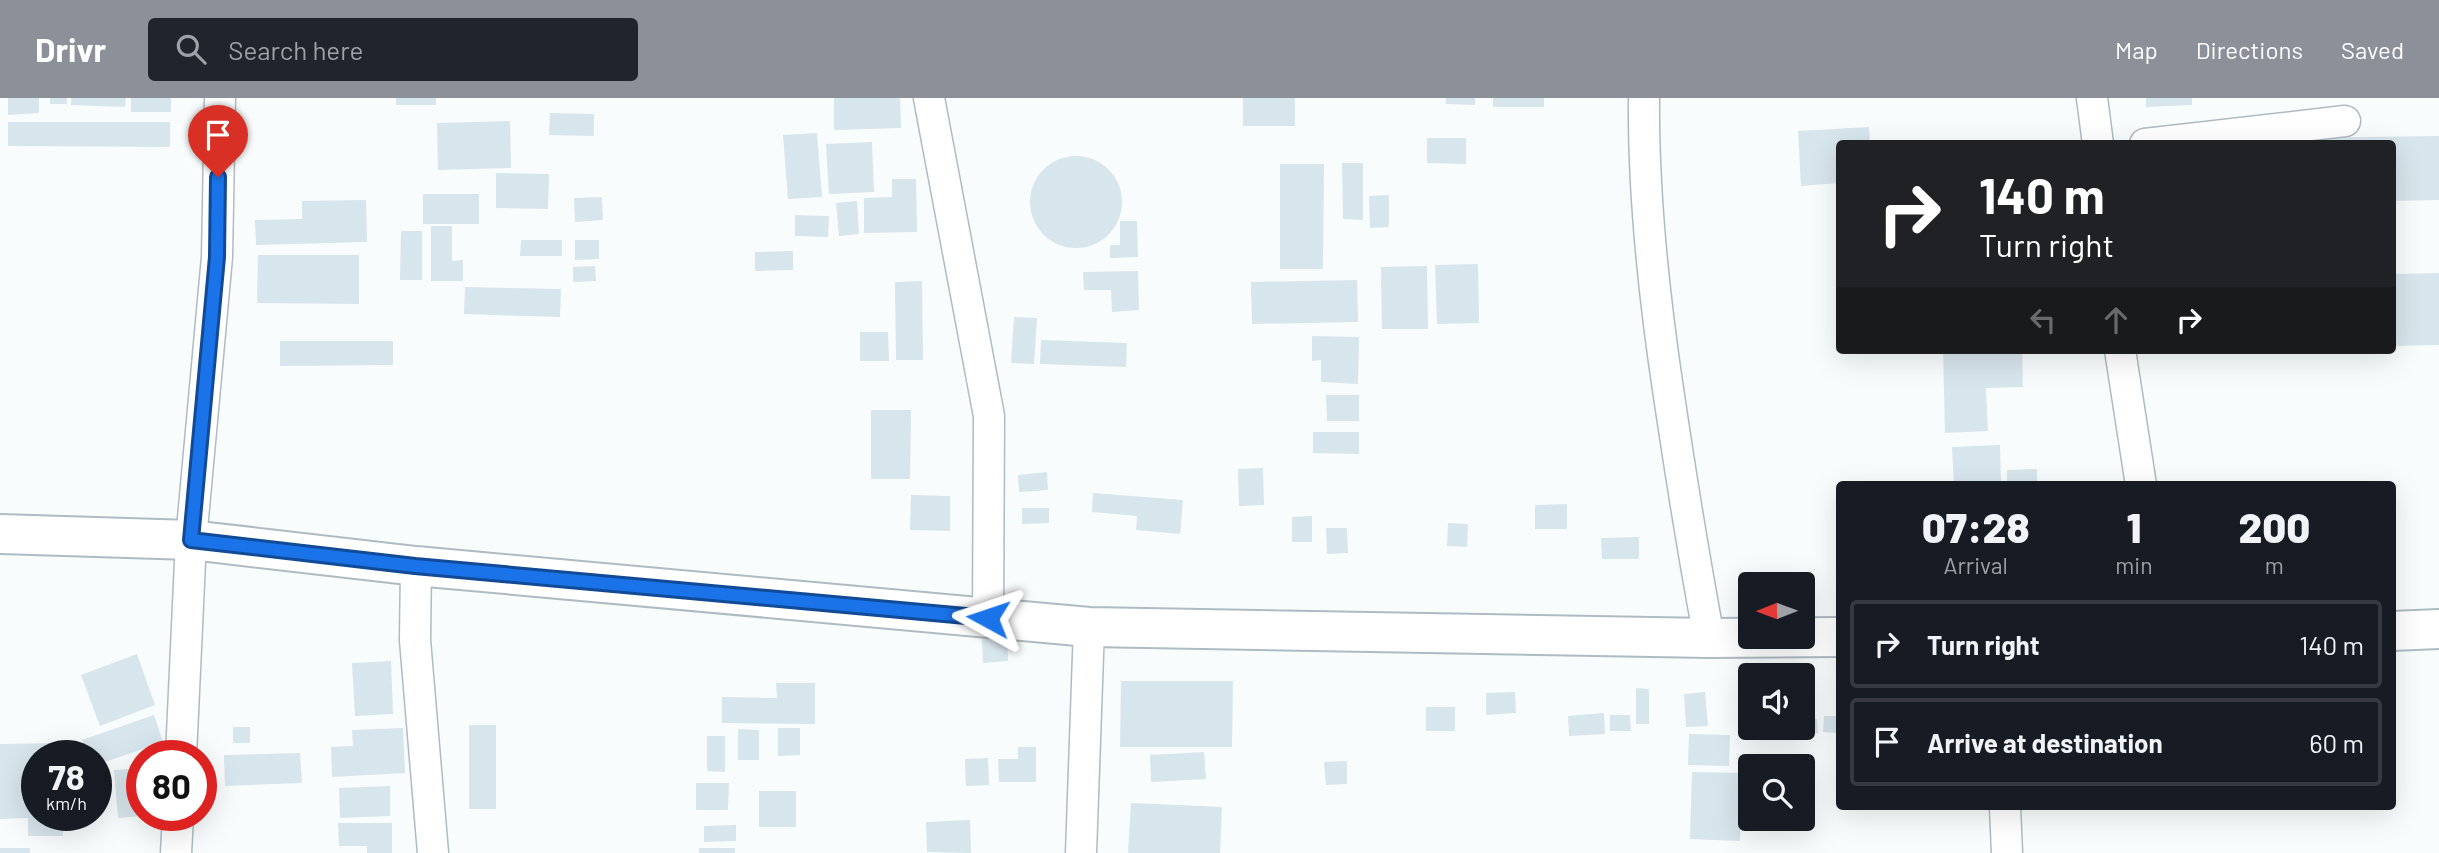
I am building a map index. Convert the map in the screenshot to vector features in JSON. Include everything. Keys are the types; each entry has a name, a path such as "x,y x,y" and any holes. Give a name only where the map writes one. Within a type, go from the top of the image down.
{"highway":[{"path":"0,534 191,540 415,566 1089,627 1709,638 1836,637"},
{"path":"2396,631 2439,629"}],"street":[{"path":"182,740 191,540 217,257 220,98"},
{"path":"929,98 989,416 988,618"},
{"path":"1644,98 1643,148 1653,288 1688,523 1709,638"},
{"path":"2092,98 2097,140"},
{"path":"2180,140 2346,121"},
{"path":"2121,354 2140,481"},
{"path":"415,566 415,640 433,853"},
{"path":"1081,853 1089,627"},
{"path":"2005,810 2007,853"},
{"path":"176,853 177,831"}],"building":[{"path":"8,98 39,98 39,113 8,115"},
{"path":"50,98 67,98 67,104 50,104"},
{"path":"71,98 126,98 125,107 71,105"},
{"path":"131,98 171,98 171,112 131,112"},
{"path":"396,98 436,98 436,105 396,105"},
{"path":"834,98 900,98 901,128 834,130"},
{"path":"1243,98 1295,98 1295,126 1243,126"},
{"path":"1446,98 1475,98 1475,105 1446,104"},
{"path":"1493,98 1544,98 1544,107 1493,107"},
{"path":"2146,98 2192,98 2192,105 2146,107"},
{"path":"550,113 594,114 594,136 549,135"},
{"path":"510,121 511,168 438,170 437,123"},
{"path":"8,122 170,122 170,147 8,146"},
{"path":"1869,127 1870,140 1836,140 1836,183 1801,186 1798,131"},
{"path":"817,133 822,197 788,199 783,135"},
{"path":"2439,136 2439,200 2396,201 2396,140 2216,139"},
{"path":"1427,138 1466,138 1466,164 1427,163"},
{"path":"872,142 874,192 829,194 826,144"},
{"path":"1076,156 1093,160 1108,170 1118,185 1122,202 1118,219 1108,234 1093,244 1076,248 1059,244 1044,234 1034,219 1030,202 1034,185 1044,170 1059,160"},
{"path":"1342,163 1363,163 1363,220 1343,219"},
{"path":"1280,164 1324,164 1323,269 1280,269"},
{"path":"496,173 549,174 548,209 496,208"},
{"path":"892,179 916,179 917,232 864,233 864,198 892,197"},
{"path":"423,194 479,194 479,224 423,224"},
{"path":"1389,195 1389,227 1370,228 1369,196"},
{"path":"602,197 603,220 575,222 574,198"},
{"path":"366,200 367,242 256,245 255,220 302,219 302,201"},
{"path":"857,201 859,234 839,236 836,203"},
{"path":"795,215 829,216 828,237 795,236"},
{"path":"1120,221 1137,221 1138,257 1110,258 1110,245 1120,245"},
{"path":"431,226 452,226 452,261 463,260 463,281 431,281"},
{"path":"401,231 422,231 422,280 400,280"},
{"path":"521,240 562,240 562,256 520,256"},
{"path":"575,240 599,240 599,259 575,260"},
{"path":"793,251 793,270 755,271 755,252"},
{"path":"258,255 359,255 359,304 257,303"},
{"path":"1478,264 1479,323 1437,324 1435,265"},
{"path":"595,266 596,281 573,282 573,267"},
{"path":"1427,266 1428,329 1382,329 1381,267"},
{"path":"1138,271 1139,310 1112,312 1111,290 1084,290 1083,272"},
{"path":"2439,273 2439,345 2396,346 2396,274"},
{"path":"1357,280 1358,322 1252,324 1251,282"},
{"path":"922,281 923,360 896,360 895,282"},
{"path":"465,287 561,289 560,317 464,314"},
{"path":"1014,317 1037,318 1034,364 1011,363"},
{"path":"860,332 888,332 889,361 860,361"},
{"path":"1312,336 1359,337 1358,384 1321,382 1321,360 1312,361"},
{"path":"1041,340 1127,343 1126,367 1040,364"},
{"path":"280,341 393,341 393,365 280,366"},
{"path":"1943,354 2022,354 2023,387 1986,388 1988,431 1945,433"},
{"path":"1326,395 1359,395 1359,421 1327,421"},
{"path":"871,410 911,410 910,479 871,479"},
{"path":"1313,432 1359,432 1359,454 1313,453"},
{"path":"2000,445 2001,481 1954,481 1952,447"},
{"path":"1263,468 1264,505 1239,506 1238,469"},
{"path":"2037,469 2037,481 2007,481 2007,470"},
{"path":"1047,472 1048,490 1019,492 1018,475"},
{"path":"1093,493 1183,500 1180,534 1136,530 1137,516 1092,512"},
{"path":"911,495 950,496 950,531 910,530"},
{"path":"1567,504 1567,529 1535,529 1535,505"},
{"path":"1022,508 1049,508 1049,523 1022,524"},
{"path":"1312,516 1312,542 1292,542 1292,517"},
{"path":"1448,523 1468,524 1467,547 1447,546"},
{"path":"1326,528 1347,528 1348,553 1327,554"},
{"path":"1639,537 1639,559 1602,559 1601,538"},
{"path":"1007,637 1008,661 983,663 982,639"},
{"path":"137,654 155,705 100,726 81,675"},
{"path":"391,661 393,714 355,716 352,663"},
{"path":"1121,681 1233,681 1232,747 1120,747"},
{"path":"776,683 815,683 815,724 722,723 722,697 777,698"},
{"path":"1636,688 1649,689 1649,724 1636,724"},
{"path":"1515,692 1516,713 1486,715 1486,693"},
{"path":"1705,692 1708,726 1686,727 1684,694"},
{"path":"1426,707 1455,707 1455,731 1426,731"},
{"path":"1604,713 1605,734 1569,736 1568,716"},
{"path":"154,715 162,740 126,740 126,755 112,760 112,740 82,740"},
{"path":"1610,715 1630,715 1631,731 1610,731"},
{"path":"1824,716 1836,716 1836,733 1823,732"},
{"path":"1815,719 1817,719 1818,733 1815,733"},
{"path":"469,725 496,725 496,809 469,809"},
{"path":"233,727 250,727 250,743 233,743"},
{"path":"403,728 405,773 332,777 331,747 353,746 352,730"},
{"path":"778,728 800,728 800,755 778,756"},
{"path":"738,729 759,730 759,760 738,760"},
{"path":"1689,734 1730,735 1729,766 1688,765"},
{"path":"707,736 725,736 725,772 707,771"},
{"path":"0,744 21,744 21,818 0,819"},
{"path":"1018,747 1036,747 1036,782 999,782 998,759 1018,759"},
{"path":"1204,752 1206,779 1151,782 1150,755"},
{"path":"300,753 302,783 225,786 224,755"},
{"path":"988,758 989,785 966,786 965,759"},
{"path":"1347,761 1347,784 1326,785 1324,762"},
{"path":"126,769 126,817 118,818 114,770"},
{"path":"1692,772 1738,773 1740,841 1690,839"},
{"path":"696,783 729,783 728,810 696,810"},
{"path":"390,786 390,816 340,818 339,788"},
{"path":"759,791 796,791 796,827 759,827"},
{"path":"1131,803 1222,807 1220,853 1128,853"},
{"path":"970,820 971,853 927,852 926,822"},
{"path":"338,823 392,823 392,853 367,853 367,846 339,846"},
{"path":"736,825 736,841 704,842 704,826"},
{"path":"28,831 63,831 63,836 28,836"},
{"path":"0,848 30,848 30,853 0,853"},
{"path":"699,848 735,848 735,853 699,853"}],"route":[{"path":"218,177 217,257 191,540 415,566 988,618"}]}
